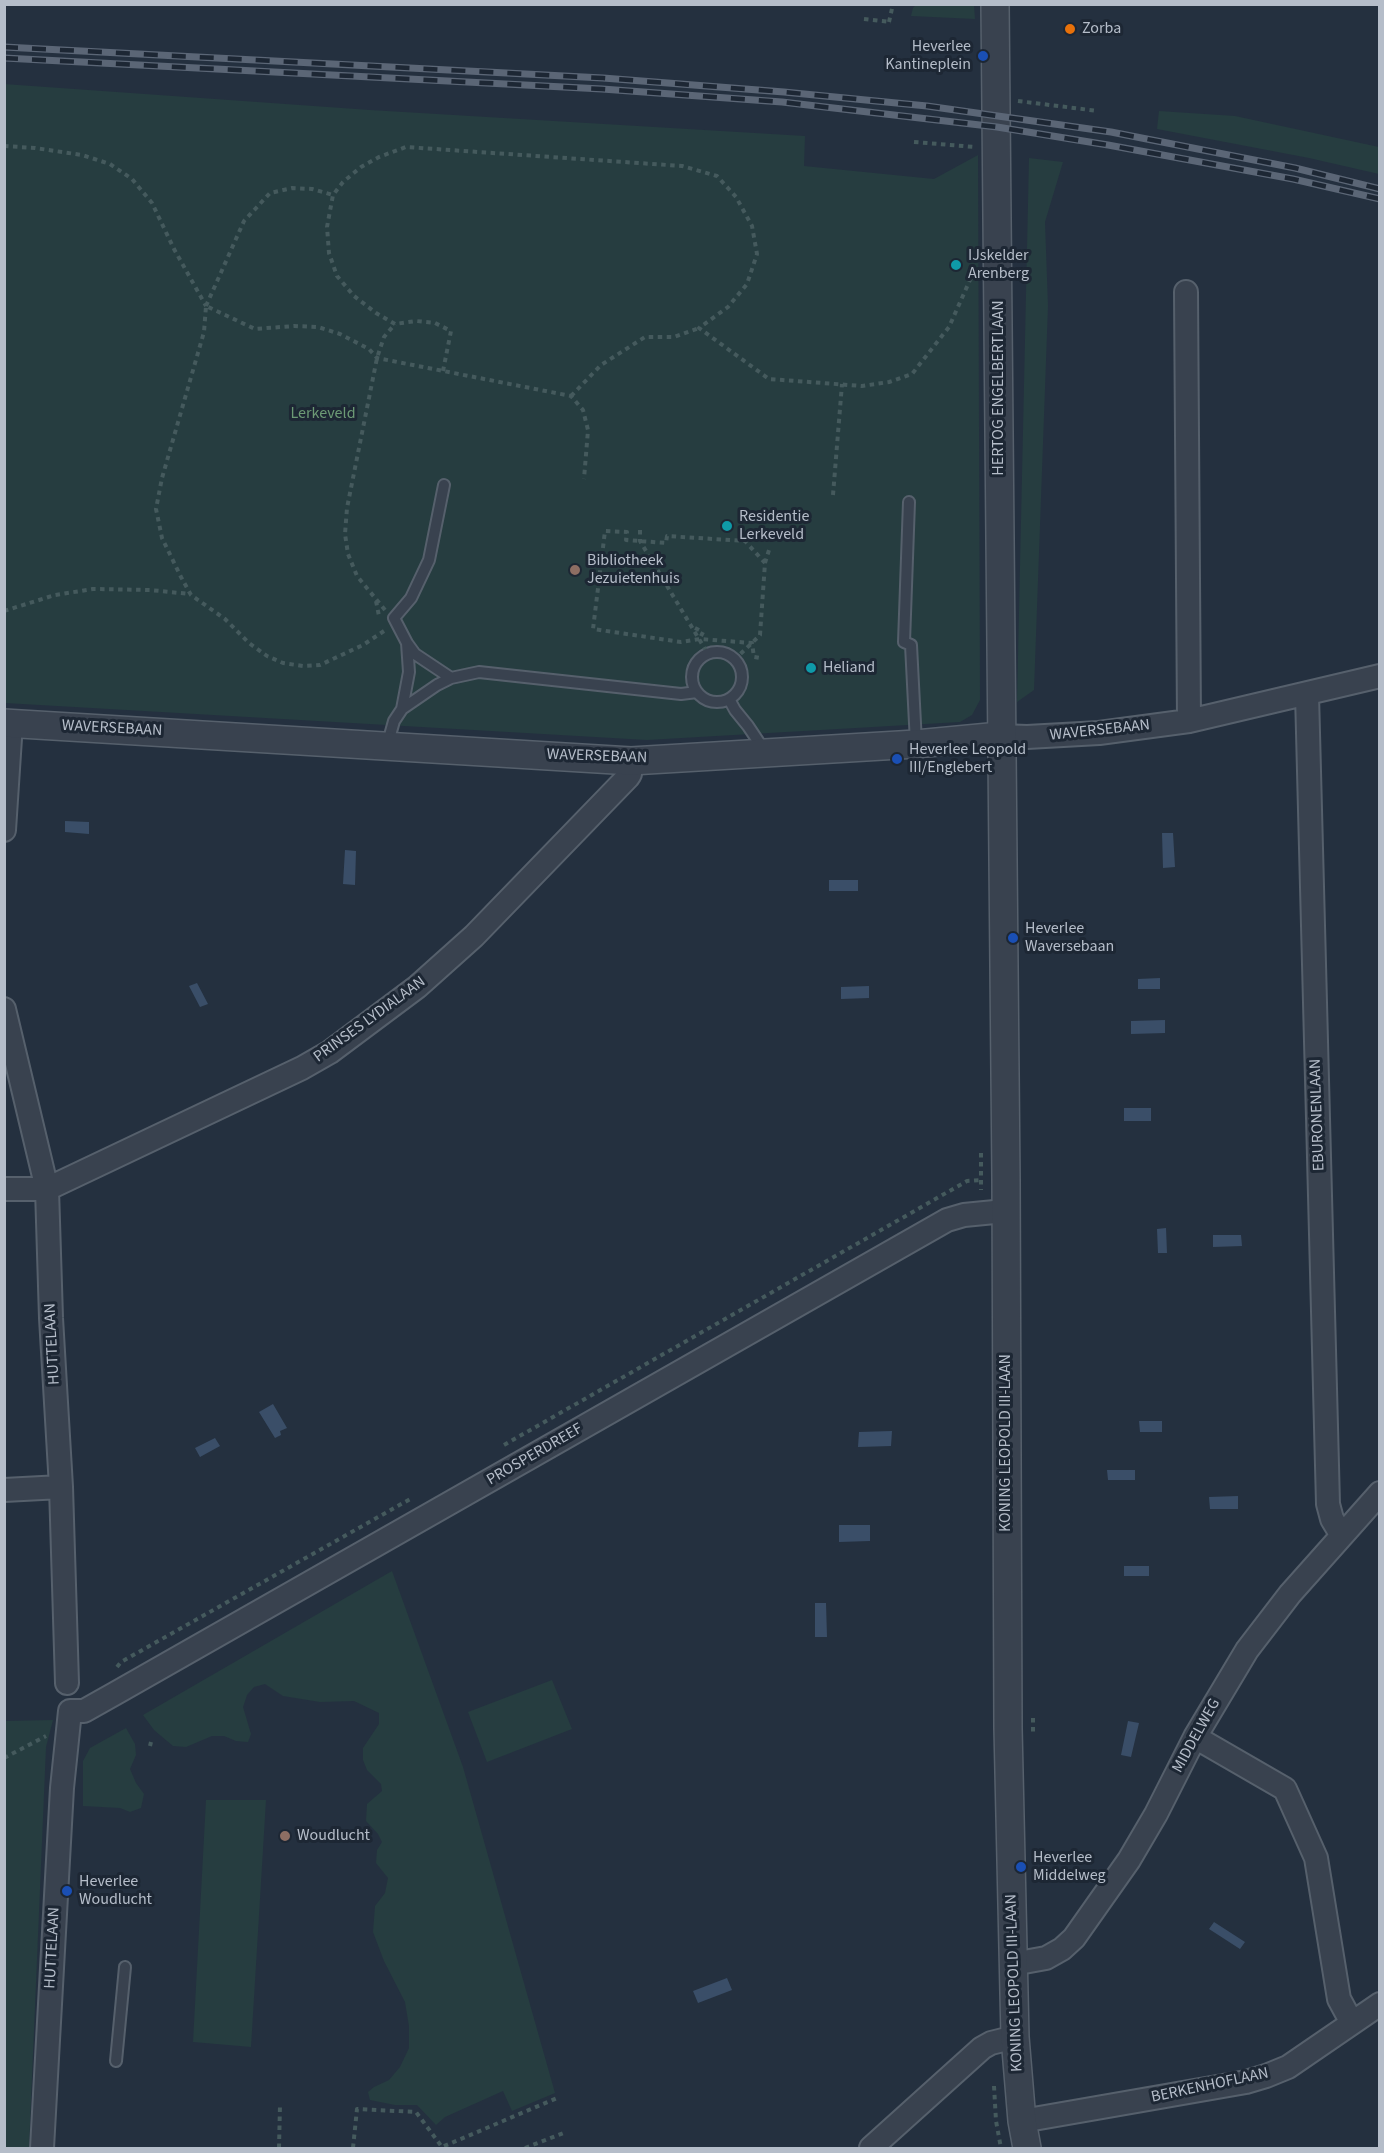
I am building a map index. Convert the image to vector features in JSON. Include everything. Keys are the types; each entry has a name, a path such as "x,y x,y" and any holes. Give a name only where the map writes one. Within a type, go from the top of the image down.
{"street":[{"name":"HERTOG ENGELBERTLAAN","path":"995,4 1000,736"},
{"path":"1186,292 1189,721"},
{"name":"WAVERSEBAAN","path":"8,723 631,761 916,744 1000,736 1027,737 1099,733 1189,721 1380,676"},
{"name":"EBURONENLAAN","path":"1307,694 1328,1504 1332,1519 1341,1534"},
{"path":"4,830 8,723"},
{"name":"KONING LEOPOLD III-LAAN","path":"1000,736 1008,1728 1015,2037 1022,2121 1027,2148"},
{"name":"PRINSES LYDIALAAN","path":"4,1189 47,1189 302,1068 330,1052 417,987 474,936 628,777 631,761"},
{"name":"HUTTELAAN","path":"4,1009 47,1189 51,1318 61,1487 67,1683"},
{"name":"PROSPERDREEF","path":"70,1711 84,1711 117,1693 948,1220 964,1215 1005,1211"},
{"path":"4,1490 61,1487"},
{"name":"MIDDELWEG","path":"1013,1964 1046,1958 1062,1949 1074,1938 1129,1860 1156,1814 1195,1737 1247,1650 1290,1594 1341,1534 1380,1493"},
{"name":"HUTTELAAN","path":"42,2148 62,1788 70,1711"},
{"path":"1195,1737 1284,1789 1316,1858 1339,1999 1352,2023"},
{"name":"BERKENHOFLAAN","path":"1022,2121 1266,2076 1288,2067 1380,2004"},
{"path":"871,2148 982,2048 1015,2037"}],"lane":[{"path":"444,485 429,560 411,598 394,618 415,654 451,678"},
{"path":"909,502 904,642 910,645 916,744"},
{"path":"402,709 409,672 407,643"},
{"path":"721,653 734,660 741,673 741,681 739,688 729,699 715,702 702,697 697,692 693,684 694,667 699,660 708,654 721,653"},
{"path":"387,746 394,721 402,709 436,685 451,678 479,672 681,694 697,692"},
{"path":"729,699 766,752"},
{"path":"116,2061 125,1967"}],"path":[{"path":"864,19 890,22 894,4"},
{"path":"996,99 1098,111"},
{"path":"914,142 997,149"},
{"path":"4,146 82,155 110,164 132,179 152,203 174,249 206,306 255,329 318,327 340,334 369,349 376,358 571,396 583,410 588,430 584,479"},
{"path":"443,371 451,331 435,323 416,321 395,324 354,296 337,276 329,253 327,227 333,195 343,182 361,167 379,157 406,147 682,166 717,176 736,196 752,226 757,254 747,284 728,307 699,328 674,337 645,337 601,365 571,396"},
{"path":"333,195 312,189 292,188 270,193 244,221 206,306 204,332 162,478 156,509 162,538 191,595 225,619 249,643 267,656 283,663 303,666 320,665 363,645 386,630 394,618 357,576 348,554 345,534 347,508 376,358 384,337 395,324"},
{"path":"699,328 769,379 862,386 889,382 912,374 949,327 976,266"},
{"path":"833,495 842,384"},
{"path":"640,530 640,541 708,654"},
{"path":"752,643 700,639 681,642 593,629 605,531 627,532 626,540 666,543 667,536 745,541 765,563"},
{"path":"734,660 760,635 765,563 769,550"},
{"path":"4,611 56,595 93,589 150,590 191,595"},
{"path":"752,643 754,657 760,658"},
{"path":"4,1758 54,1733 67,1734"},
{"path":"354,2148 357,2109 416,2112 442,2147 558,2098"},
{"path":"279,2148 280,2105"},
{"path":"525,2148 566,2132"}],"green space":[{"path":"917,4 974,5 975,19 911,16"},
{"name":"Lerkeveld","path":"4,84 370,110 805,136 804,166 934,179 978,155 980,700 972,715 960,722 647,740 5,703"},
{"path":"1159,111 1235,116 1379,147 1379,174 1157,129"},
{"path":"1029,158 1063,162 1045,222 1048,306 1034,690 1017,702"},
{"path":"392,1571 463,1767 555,2093 512,2111 503,2091 445,2117 436,2125 417,2105 395,2105 370,2100 368,2092 389,2080 400,2067 409,2048 409,2026 405,2002 384,1961 373,1932 375,1906 385,1893 388,1878 376,1863 377,1850 382,1842 366,1821 367,1804 382,1791 381,1784 367,1770 363,1760 363,1748 379,1724 379,1713 354,1701 320,1702 283,1696 265,1684 254,1687 247,1695 243,1707 251,1734 248,1742 236,1741 224,1736 212,1736 186,1747 173,1746 154,1730 143,1715"},
{"path":"552,1680 572,1729 487,1762 468,1712"},
{"path":"53,1720 46,1747 29,2148 5,2148 5,1721"},
{"path":"126,1728 135,1744 136,1755 130,1769 144,1794 141,1808 130,1812 120,1808 83,1806 83,1761 90,1748"},
{"path":"206,1800 266,1800 251,2047 193,2042"}],"water":[{"path":"65,821 89,822 89,834 65,832"},
{"path":"1162,833 1173,833 1175,867 1163,868"},
{"path":"345,850 356,851 355,885 343,884"},
{"path":"829,880 858,880 858,891 829,891"},
{"path":"1160,978 1160,989 1138,989 1138,979"},
{"path":"197,983 208,1004 200,1007 189,986"},
{"path":"869,986 869,998 841,999 841,987"},
{"path":"1165,1020 1165,1033 1131,1034 1131,1021"},
{"path":"1124,1108 1151,1108 1151,1121 1124,1121"},
{"path":"1166,1228 1167,1253 1158,1253 1157,1229"},
{"path":"1213,1235 1241,1235 1242,1246 1213,1247"},
{"path":"273,1404 287,1428 280,1431 281,1435 275,1438 259,1412"},
{"path":"1139,1421 1162,1421 1162,1432 1140,1432"},
{"path":"892,1431 891,1446 858,1447 859,1432"},
{"path":"215,1438 220,1446 200,1457 195,1448"},
{"path":"1107,1470 1135,1470 1135,1480 1108,1480"},
{"path":"1238,1496 1238,1509 1210,1509 1209,1497"},
{"path":"839,1525 870,1525 870,1541 839,1542"},
{"path":"1124,1566 1149,1566 1149,1576 1124,1576"},
{"path":"815,1603 826,1603 827,1637 815,1637"},
{"path":"1128,1721 1139,1723 1131,1757 1121,1755"},
{"path":"1214,1922 1245,1942 1240,1949 1209,1929"},
{"path":"727,1978 732,1990 698,2003 693,1991"}],"railway":[{"path":"4,47 603,78 927,106 1111,132 1295,168 1380,189"},
{"path":"4,58 602,89 782,102 997,127 1108,145 1293,179 1380,199"}],"place":[{"name":"Zorba","path":"1070,29"},
{"name":"Heverlee Kantineplein","path":"983,56"},
{"name":"IJskelder Arenberg","path":"956,265"},
{"name":"Residentie Lerkeveld","path":"727,526"},
{"name":"Bibliotheek Jezuietenhuis","path":"575,570"},
{"name":"Heliand","path":"811,668"},
{"name":"Heverlee Leopold III/Englebert","path":"897,759"},
{"name":"Heverlee Waversebaan","path":"1013,938"},
{"name":"Woudlucht","path":"285,1836"},
{"name":"Heverlee Middelweg","path":"1021,1867"},
{"name":"Heverlee Woudlucht","path":"67,1891"}]}
